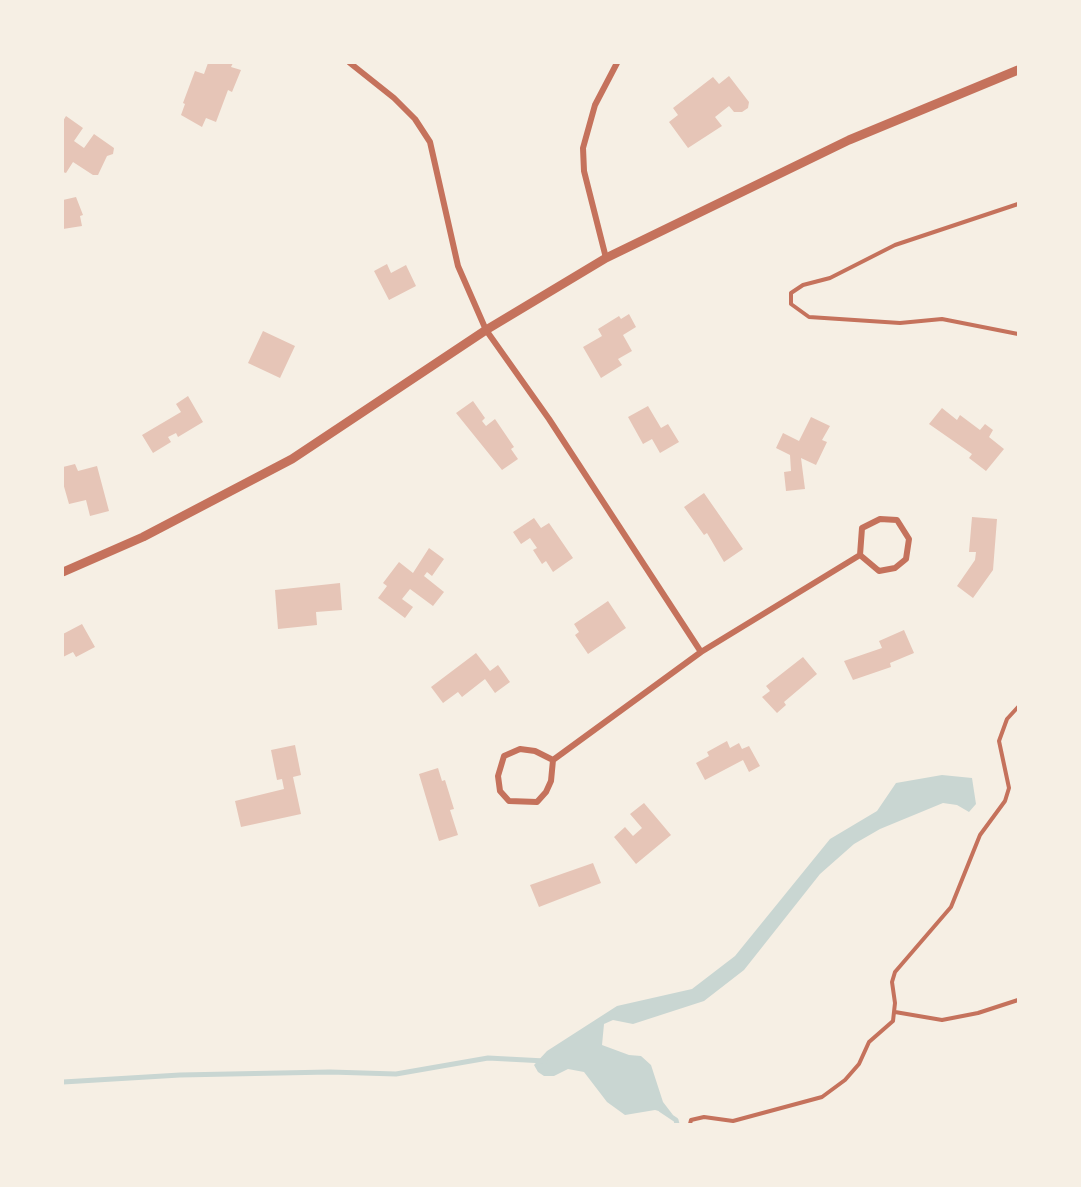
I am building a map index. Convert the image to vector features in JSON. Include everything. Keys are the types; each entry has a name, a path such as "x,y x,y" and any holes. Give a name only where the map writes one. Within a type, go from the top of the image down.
{"street":[{"path":"350,63 394,98 415,119 430,142 458,266 486,330 555,429 701,652"},
{"path":"606,258 584,171 583,148 595,105 617,63"},
{"path":"63,572 143,537 292,459 486,330 606,258 839,144 1018,70"},
{"path":"880,519 897,520 909,538 906,559 895,568 879,571 860,555 862,528 880,519"},
{"path":"553,760 536,751 520,749 504,756 498,776 500,791 509,801 537,802 546,792 551,781 553,760 701,652 860,555"}],"lane":[{"path":"1018,204 895,246 830,278 803,285 791,293 791,304 809,317 900,323 942,319 1018,334"},
{"path":"690,1124 691,1120 704,1117 718,1122 733,1121 830,1093 859,1064 869,1042 892,1021 895,1012 892,982 896,972 951,907 980,835 1005,801 1009,788 999,741 1007,719 1018,706"},
{"path":"895,1012 942,1020 978,1013 1018,1000"}],"shaded area":[{"path":"942,775 972,778 976,804 969,812 957,805 943,803 880,829 854,844 820,874 744,970 704,1001 633,1024 613,1020 604,1024 602,1045 629,1055 641,1056 651,1065 663,1102 673,1115 655,1110 625,1115 607,1102 584,1072 568,1069 554,1076 544,1076 538,1072 534,1065 547,1051 617,1006 692,989 735,956 830,839 877,811 896,783"}],"building":[{"path":"208,63 233,63 231,67 241,70 232,92 228,90 216,122 206,118 202,127 181,115 195,71 204,74"},
{"path":"729,76 749,102 748,108 742,112 734,112 729,106 715,117 722,126 688,148 669,122 678,115 673,108 713,77 719,84"},
{"path":"66,116 83,128 74,141 84,148 94,134 114,148 113,154 107,156 98,175 93,175 73,162 66,173 63,172 63,121"},
{"path":"76,197 83,215 80,216 82,226 63,229 63,200"},
{"path":"387,264 391,273 406,265 416,286 389,300 374,271"},
{"path":"629,314 636,327 623,335 632,351 618,359 622,365 601,378 583,347 602,336 598,329 619,316 621,319"},
{"path":"263,331 295,346 280,378 248,363"},
{"path":"188,396 203,422 178,437 176,433 168,437 171,442 153,453 142,435 181,412 176,404"},
{"path":"473,401 485,418 482,421 486,426 495,419 514,447 511,449 518,459 502,470 456,413"},
{"path":"648,406 661,428 668,424 679,442 660,453 652,439 643,444 628,417"},
{"path":"942,408 957,420 960,415 980,430 985,424 993,430 989,437 1004,449 986,471 969,458 972,454 929,424"},
{"path":"811,417 830,426 822,440 827,442 816,465 801,458 805,489 786,491 784,472 791,471 790,455 776,448 783,433 799,441"},
{"path":"75,464 78,471 97,466 109,511 90,516 86,500 69,504 63,483 63,467"},
{"path":"704,493 743,549 724,562 707,533 704,535 684,507"},
{"path":"972,517 997,519 993,570 973,598 957,586 975,560 976,552 969,552"},
{"path":"534,518 541,528 549,523 573,558 553,572 546,561 542,564 533,550 537,548 530,538 521,544 513,532"},
{"path":"429,548 444,559 432,576 427,572 424,576 444,592 433,606 410,589 402,599 413,607 405,618 378,598 387,586 383,583 399,562 413,573"},
{"path":"340,583 342,610 316,612 317,625 278,629 275,590"},
{"path":"608,601 626,628 588,654 575,635 579,632 574,624"},
{"path":"82,624 95,647 76,657 73,652 63,657 63,634"},
{"path":"904,630 914,653 890,663 891,667 853,680 844,661 882,648 879,641"},
{"path":"476,653 490,671 498,665 510,682 495,693 485,679 462,697 458,692 443,703 431,687"},
{"path":"803,657 817,674 784,702 786,705 777,713 762,697 770,691 766,686"},
{"path":"727,741 730,748 739,743 742,749 749,746 760,766 749,772 743,760 705,780 696,763 709,756 707,752"},
{"path":"295,745 301,775 293,777 301,814 241,827 235,801 284,789 282,779 277,780 271,750"},
{"path":"438,768 442,781 445,780 454,809 450,810 458,835 439,841 419,774"},
{"path":"644,803 671,835 636,864 614,837 625,827 633,836 642,828 630,814"},
{"path":"593,863 601,883 539,907 530,885"}],"waterway":[{"path":"63,1082 180,1075 330,1072 396,1074 488,1058 545,1061"},
{"path":"661,1110 676,1120 677,1124"}]}
